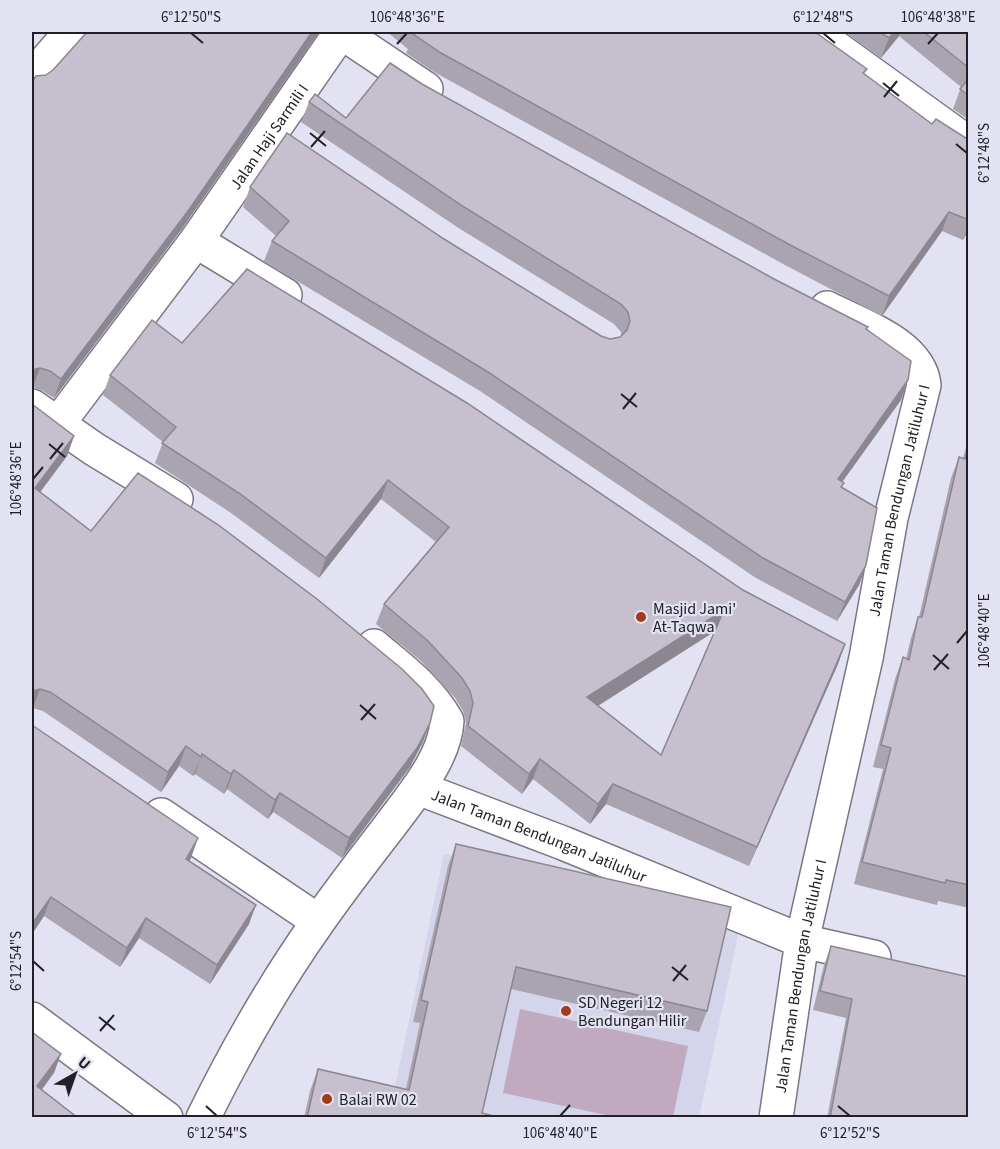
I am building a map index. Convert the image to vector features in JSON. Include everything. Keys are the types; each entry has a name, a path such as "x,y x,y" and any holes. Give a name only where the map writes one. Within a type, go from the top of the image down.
{"street":[{"path":"32,76 71,32"},
{"path":"341,32 424,88 456,106"},
{"name":"Jalan Haji Sarmili I","path":"44,416 196,241 341,32"},
{"path":"814,32 969,142"},
{"path":"275,128 304,147"},
{"path":"196,241 308,309"},
{"name":"Jalan Taman Bendungan Jatiluhur I","path":"776,1118 802,941 866,658 891,518 924,385 923,373 915,360 902,347 797,293"},
{"path":"44,416 200,514"},
{"path":"349,627 420,685 438,704 447,721 442,747 418,788"},
{"path":"836,642 866,658"},
{"name":"Jalan Taman Bendungan Jatiluhur","path":"203,1118 274,987 318,921 418,788 564,843 802,941 899,963"},
{"path":"140,801 318,921"},
{"path":"32,1018 166,1118"}],"shaded area":[{"name":"SD Negeri 12 Bendungan Hilir","path":"444,854 740,926 699,1117 477,1117 393,1097"},
{"path":"520,1009 688,1046 673,1117 615,1117 503,1093"}],"building":[{"path":"87,32 312,32 188,211 61,379 50,371 40,368 32,370 32,82 36,76 46,75 53,70"},
{"path":"415,32 815,32 867,69 863,73 932,124 936,119 969,140 969,220 949,212 889,296 792,246 441,53 413,34"},
{"path":"879,32 894,32 889,38"},
{"path":"924,32 969,32 969,68"},
{"path":"390,63 422,84 774,279 868,327 866,329 911,361 908,380 838,479 844,483 841,487 877,508 866,565 845,602 763,558 488,372 272,241 289,221 250,187 287,133 444,239 601,336 610,339 620,337 627,330 630,321 628,312 621,304 464,207 309,102 315,94 346,118"},
{"path":"969,78 969,96 960,89"},
{"path":"247,269 467,403 743,590 845,644 757,847 613,784 598,804 540,759 529,774 468,726 473,703 470,691 462,678 428,641 384,604 449,527 388,480 326,558 239,493 162,443 176,427 110,375 152,320 182,343","holes":["724,610 661,755 587,697"]},
{"path":"32,404 74,436 35,488 91,531 138,473 217,524 317,599 402,669 422,689 434,706 430,723 417,748 349,838 280,793 275,800 234,770 231,774 186,746 168,772 50,692 40,689 32,691"},
{"path":"969,445 969,885 946,880 945,883 862,862 891,748 881,745 903,657 909,660 918,617 922,617 959,457 965,459"},
{"path":"32,725 198,838 186,859 256,905 217,965 146,918 127,948 51,897 32,924"},
{"path":"456,844 731,907 707,1011 516,967 482,1113 501,1118 307,1118 318,1069 409,1090 428,1002 421,1000"},
{"path":"831,946 969,977 969,1118 830,1118 852,999 820,991"},
{"path":"32,1032 61,1054 37,1086 78,1118 32,1118"}],"place":[{"name":"Masjid Jami' At-Taqwa","path":"641,617"},
{"name":"SD Negeri 12 Bendungan Hilir","path":"566,1011"},
{"name":"Balai RW 02","path":"327,1099"}]}
